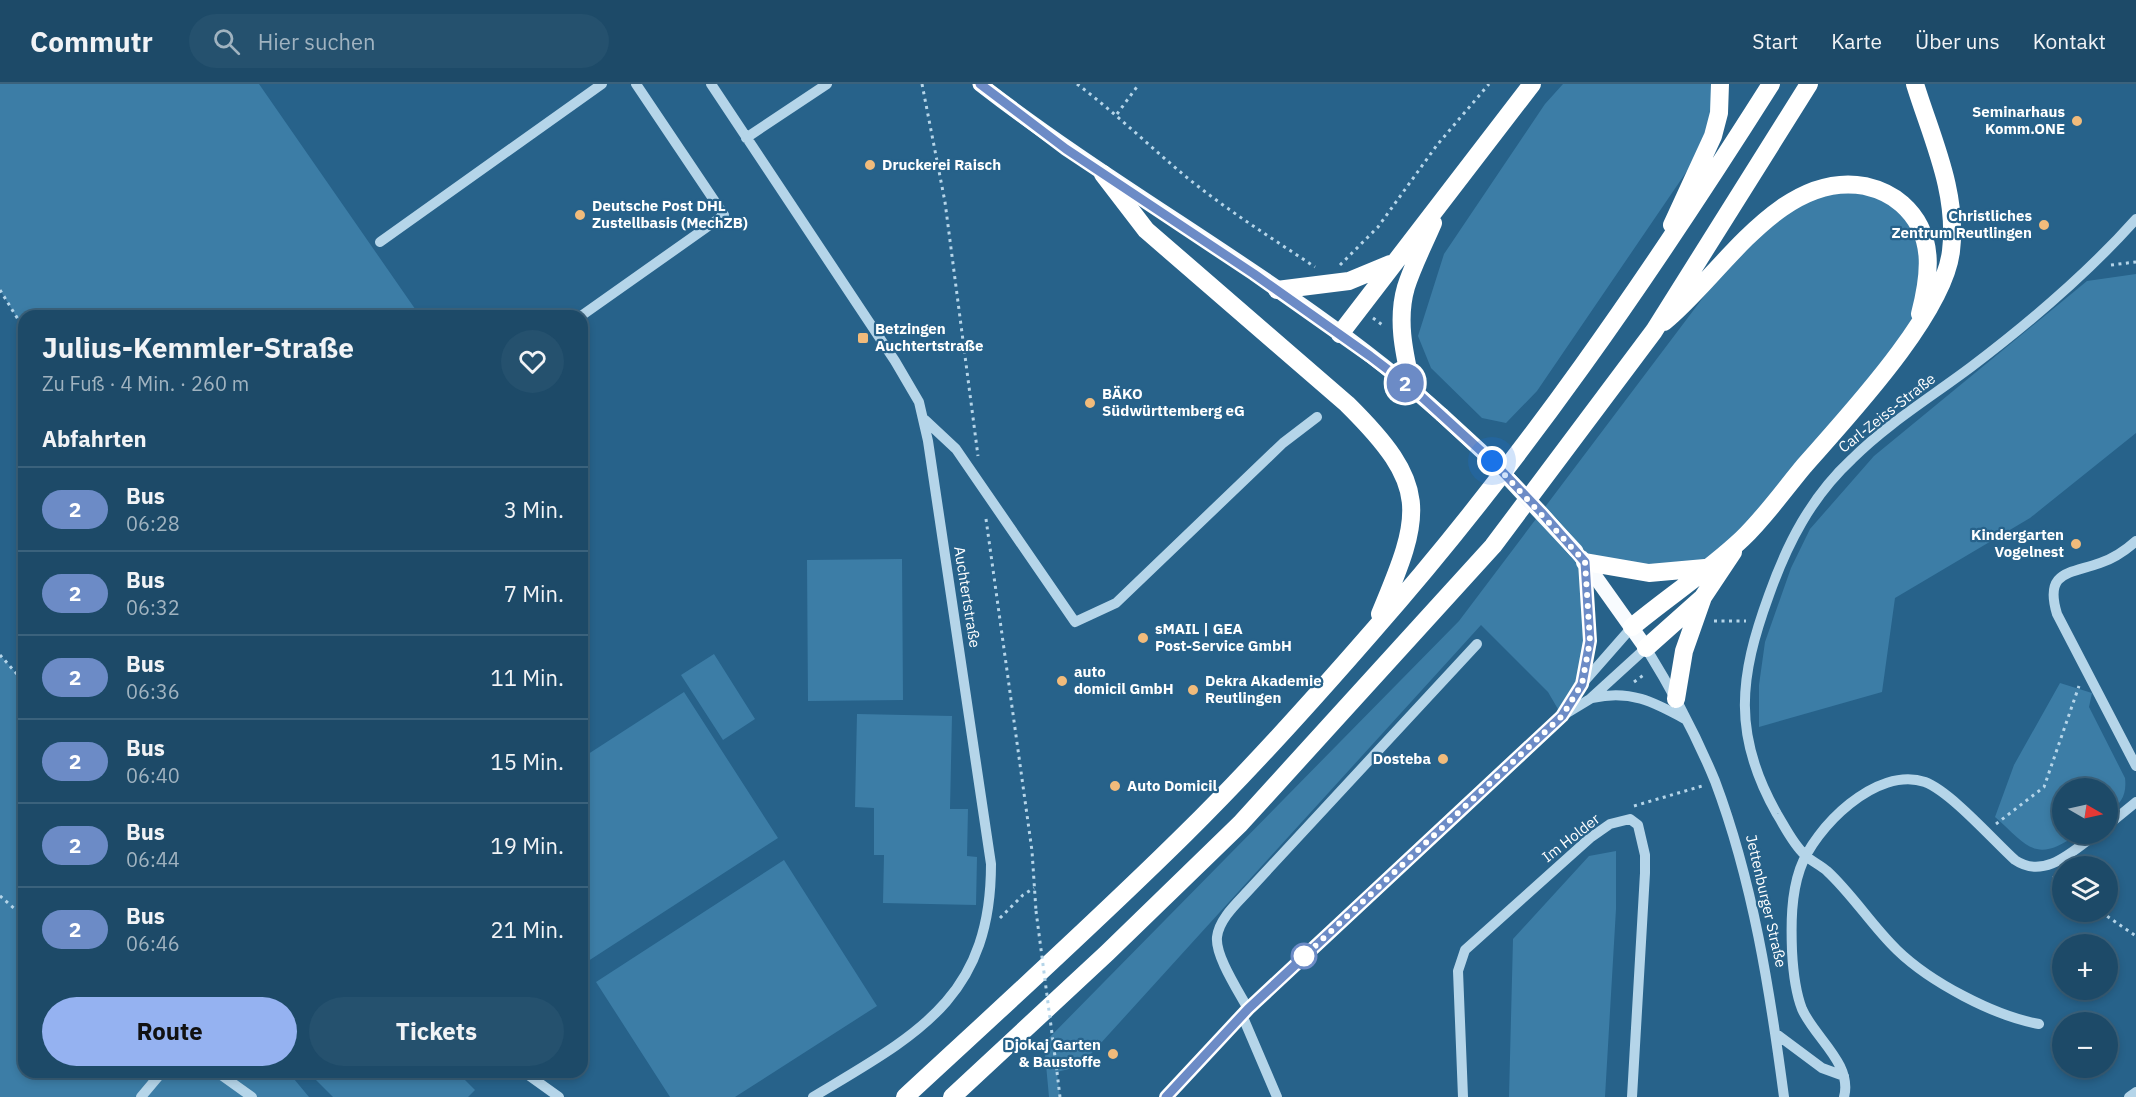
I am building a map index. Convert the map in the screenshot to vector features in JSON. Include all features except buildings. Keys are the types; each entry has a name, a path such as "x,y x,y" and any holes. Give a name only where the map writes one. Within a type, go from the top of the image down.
{"highway":[{"path":"1340,334 1394,262 1438,210 1532,84"},
{"path":"1656,263 1688,184 1713,136 1719,113 1720,84"},
{"path":"906,1097 1187,832 1373,631 1513,459 1656,263 1771,84"},
{"path":"952,1097 1174,889 1305,755 1493,546 1654,331 1809,84"},
{"path":"1676,699 1683,657 1703,597 1742,538 1827,439 1917,327 1937,297 1948,272 1953,223 1949,187 1915,84"},
{"path":"1103,174 1146,230 1347,404 1375,432 1399,465 1408,485 1413,508 1410,530 1403,559 1373,631"},
{"path":"1654,331 1687,303 1751,234 1777,212 1820,188 1848,184 1870,188 1890,196 1907,208 1919,224 1928,248 1929,264 1917,327"},
{"path":"1412,388 1402,341 1402,313 1406,288 1438,210"},
{"path":"1277,290 1349,281 1394,262"},
{"path":"1632,627 1742,538"},
{"path":"1580,556 1649,573 1706,568"},
{"path":"1646,648 1703,597"}],"main road":[{"name":"Jettenburger Straße","path":"980,84 1103,174 1277,290 1412,388 1492,461 1580,556 1646,648"}],"street":[{"path":"380,242 602,84"},
{"path":"588,311 724,215 636,84"},
{"name":"Auchtertstraße","path":"711,84 895,361 911,387 925,420 991,864 989,907 984,932 967,973 934,1016 902,1043 813,1097"},
{"path":"746,138 827,84"},
{"name":"Carl-Zeiss-Straße","path":"2038,1024 1998,1014 1910,961 1827,872 1805,856 1781,821 1761,785 1745,733 1745,691 1760,620 1794,533 1811,506 1851,459 2037,313 2136,219"},
{"path":"925,420 956,449 1075,622 1116,603 1283,443 1317,417"},
{"path":"2136,541 2109,559 2064,574 2057,580 2054,590 2055,608 2136,766"},
{"path":"1580,556 1590,641 1582,684"},
{"path":"1562,716 1582,684 1632,627"},
{"path":"1277,1097 1220,951 1217,937 1222,923 1248,891 1477,644"},
{"path":"1166,1097 1245,1012 1562,716 1590,699 1646,648"},
{"name":"Jettenburger Straße","path":"1646,648 1687,720 1715,782 1749,895 1775,1033 1784,1097"},
{"path":"1590,699 1610,694 1635,696 1653,701 1687,720"},
{"path":"1844,1097 1844,1076 1803,1011 1795,982 1792,952 1796,882 1805,856 1821,831 1845,807 1878,788 1902,781 1916,781 1931,785 2018,862 2035,868 2049,865 2082,844"},
{"path":"2118,817 2136,802"},
{"path":"1630,819 1638,825 1645,855 1632,1095"},
{"name":"Im Holder","path":"1463,1097 1458,971 1465,950 1590,838 1611,824 1630,819"},
{"path":"1775,1033 1822,1068 1844,1076"},
{"path":"141,1097 157,1078"},
{"path":"225,1078 252,1097"},
{"path":"532,1078 559,1097"},
{"path":"2129,1097 2136,1092"}],"path":[{"path":"922,84 945,202 1035,888 1060,1097"},
{"path":"1077,84 1117,114 1189,179 1245,221 1321,270"},
{"path":"1117,114 1139,84"},
{"path":"1336,268 1378,227 1437,145 1489,84"},
{"path":"2099,255 2110,265 2136,262"},
{"path":"0,290 18,319"},
{"path":"1694,620 1724,622 1760,620"},
{"path":"0,656 18,676"},
{"path":"1985,832 2044,787 2085,669"},
{"path":"1630,819 1634,806 1715,782"},
{"path":"984,932 1023,895 1035,888"},
{"path":"0,896 18,911"},
{"path":"2116,922 2136,936"}],"shaded area":[{"path":"0,84 259,84 416,310 18,310 18,319 0,290"},
{"path":"1563,84 1712,84 1712,123 1689,168 1537,391 1506,423 1482,418 1431,368 1418,336 1444,254 1545,104"},
{"path":"1848,184 1913,216 1926,291 1895,356 1706,568 1585,562 1586,662 1562,716 1548,692 1481,625 1080,1066 1057,1072 1060,1097 1049,1097 1044,1043 1459,621 1751,234 1777,212"},
{"path":"2136,274 2136,433 2030,518 1895,598 1882,692 1759,727 1759,685 1765,642 1791,568 1810,529 1874,456 2087,281"},
{"path":"902,559 903,700 808,701 807,560"},
{"path":"714,654 755,719 723,740 681,675"},
{"path":"0,655 18,675 18,1078 293,1078 309,1097 0,1097"},
{"path":"2060,683 2092,693 2089,707 2125,778 2124,794 2118,804 2118,778 2052,778 2052,844 2061,844 2042,850 2033,848 2016,837 1995,817 2014,765"},
{"path":"684,692 778,838 588,961 588,754"},
{"path":"857,714 952,716 950,809 968,809 967,856 977,857 976,905 883,903 884,855 874,855 874,808 855,807"},
{"path":"1616,851 1616,909 1605,1097 1509,1097 1513,939 1589,856"},
{"path":"784,860 877,1006 735,1097 670,1097 596,982"},
{"path":"314,1078 463,1078 475,1090 468,1097 333,1097"}],"bus line":[{"name":"2","path":"980,84 1066,149 1266,282 1412,388 1492,461 1585,562 1590,641 1582,684 1562,716 1462,812 1248,1009 1207,1050 1166,1097"}],"place":[{"name":"Seminarhaus Komm.ONE","path":"2077,121"},
{"name":"Druckerei Raisch","path":"870,165"},
{"name":"Deutsche Post DHL Zustellbasis (MechZB)","path":"580,215"},
{"name":"Christliches Zentrum Reutlingen","path":"2044,225"},
{"name":"Betzingen Auchtertstraße","path":"863,338"},
{"name":"BÄKO Südwürttemberg eG","path":"1090,403"},
{"name":"Kindergarten Vogelnest","path":"2076,544"},
{"name":"sMAIL | GEA Post-Service GmbH","path":"1143,638"},
{"name":"auto domicil GmbH","path":"1062,681"},
{"name":"Dekra Akademie Reutlingen","path":"1193,690"},
{"name":"Dosteba","path":"1443,759"},
{"name":"Auto Domicil","path":"1115,786"},
{"name":"Djokaj Garten & Baustoffe","path":"1113,1054"}],"route":[{"path":"1304,956 1298,962 1462,812 1562,716 1582,684 1590,641 1585,562 1492,461"}]}
